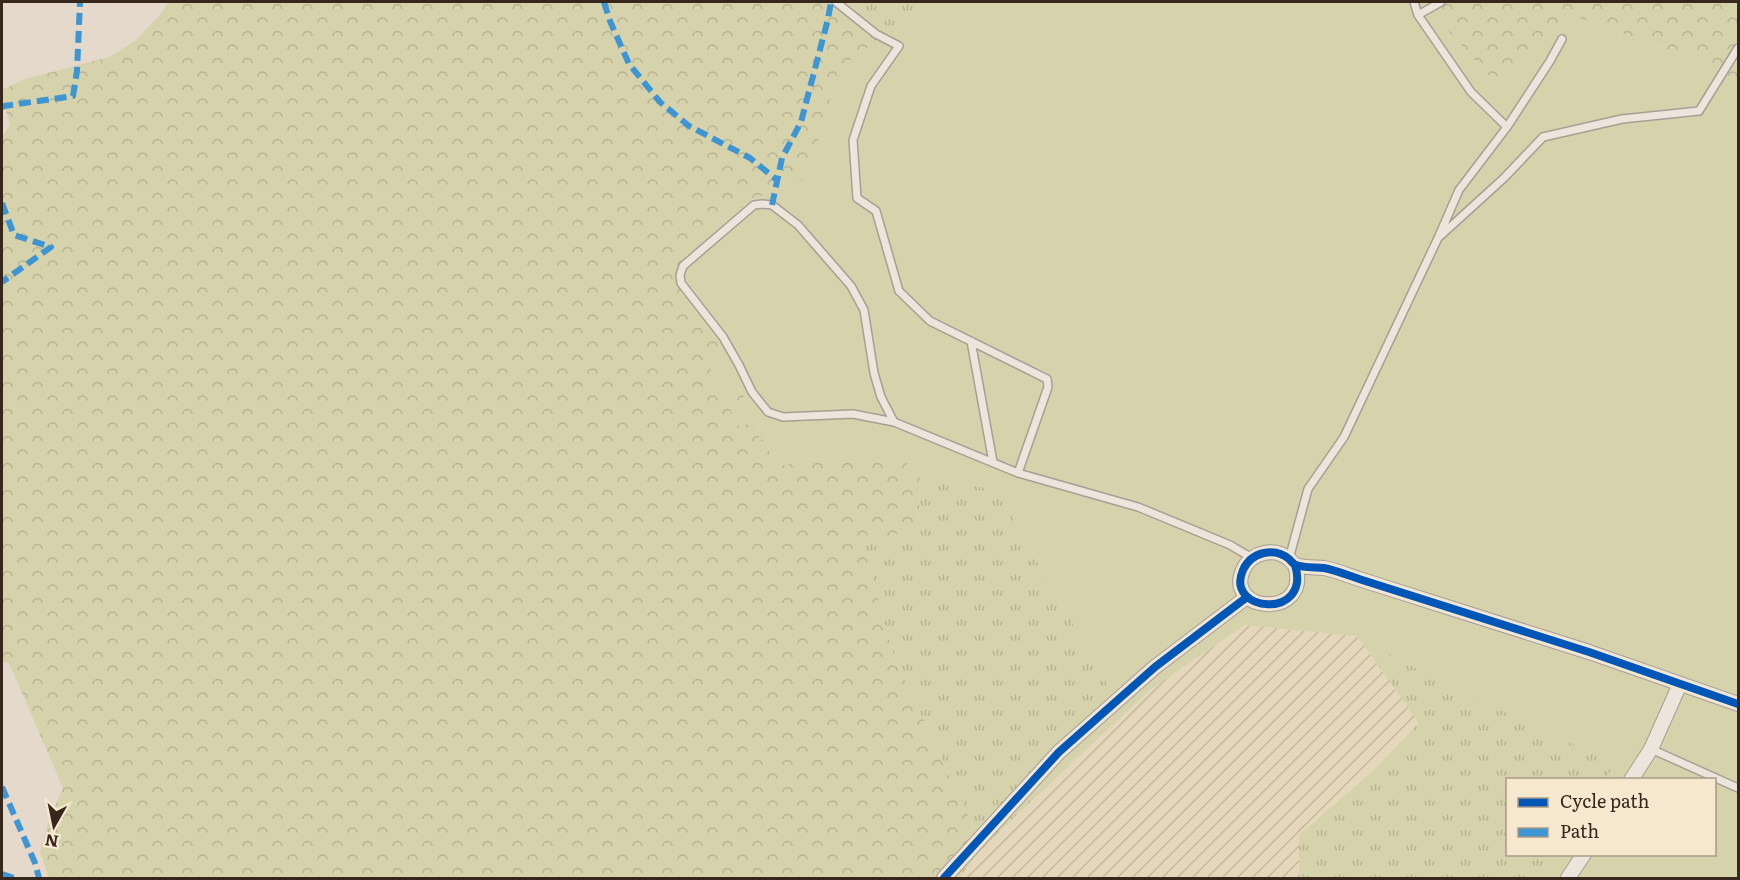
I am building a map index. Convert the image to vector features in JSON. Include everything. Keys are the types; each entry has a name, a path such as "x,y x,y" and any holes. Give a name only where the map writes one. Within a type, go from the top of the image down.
{"street":[{"path":"1292,562 1297,572 1296,588 1286,600 1263,605 1247,597 1241,585 1246,564 1259,554 1275,552 1292,562 1337,572 1588,652 1738,704"},
{"path":"944,879 1059,752 1155,667 1247,597"},
{"path":"1632,778 1651,749 1680,684"},
{"path":"1568,879 1583,856"}],"lane":[{"path":"836,2 876,34 899,46 871,86 853,141 857,198 876,211 899,291 930,321 1048,381 1048,387 1018,472"},
{"path":"1414,2 1418,15 1471,92 1507,127"},
{"path":"1418,15 1441,2"},
{"path":"1292,562 1308,489 1344,437 1459,190 1507,127 1550,62 1562,39"},
{"path":"1438,238 1504,178 1543,137 1622,119 1699,111 1738,48"},
{"path":"894,422 881,397 874,373 864,310 851,286 798,225 772,205 754,205 683,266 680,275 681,283 723,337 752,392 768,412 783,417 853,414 894,422 1018,472 1138,507 1230,545 1252,558"},
{"path":"971,341 993,462"},
{"path":"1651,749 1716,778"},
{"path":"1716,778 1738,788"}],"shaded area":[{"path":"1245,625 1357,636 1419,723 1374,770 1299,835 1301,878 959,878 983,847 1150,690"}],"green space":[{"path":"169,2 829,2 876,42 839,69 807,178 767,193 727,213 714,230 684,258 696,308 723,353 720,391 737,386 745,398 729,406 739,426 756,422 759,438 766,441 775,467 806,460 862,454 906,456 908,469 920,476 919,527 863,545 894,657 983,847 959,878 49,878 40,852 49,820 63,788 9,663 2,661 2,137 10,125 2,90 25,79 109,57 134,42"},
{"path":"829,2 921,2 876,42"},
{"path":"921,2 1422,2 1500,88 1568,14 1701,61 1738,81 1738,878 1546,878 1560,856 1716,856 1716,778 1607,778 1615,764 1431,677 1357,636 1245,625 1150,690 1124,714 997,490 920,476 908,470 906,456 862,454 806,460 775,467 766,441 759,438 756,422 739,426 729,406 745,398 738,386 719,391 708,363 723,353 698,312 673,278 684,258 714,230 727,213 767,193 807,178 839,69 876,42"},
{"path":"1422,2 1738,2 1738,81 1701,61 1568,14 1500,88"},
{"path":"920,476 997,490 1124,714 983,847 894,657 863,545 919,527"},
{"path":"1357,636 1615,764 1607,778 1506,778 1506,856 1560,856 1546,878 1301,878 1299,835 1374,770 1419,723"}],"marked path":[{"path":"2,108 73,96 77,71 80,2"},
{"path":"604,2 629,64 660,102 689,126 750,158 777,180"},
{"path":"772,205 782,158 801,122 831,2"},
{"path":"2,203 14,235 51,247 2,282"},
{"path":"2,787 35,863 39,878"},
{"path":"2,874 14,878"}],"cycle path":[{"path":"1295,565 1297,583 1291,595 1281,602 1268,604 1256,602 1246,595 1240,584 1243,570 1252,559 1267,552 1277,553 1296,565 1337,571 1589,652 1738,704"},
{"path":"944,878 1059,752 1155,667 1247,597"}]}
